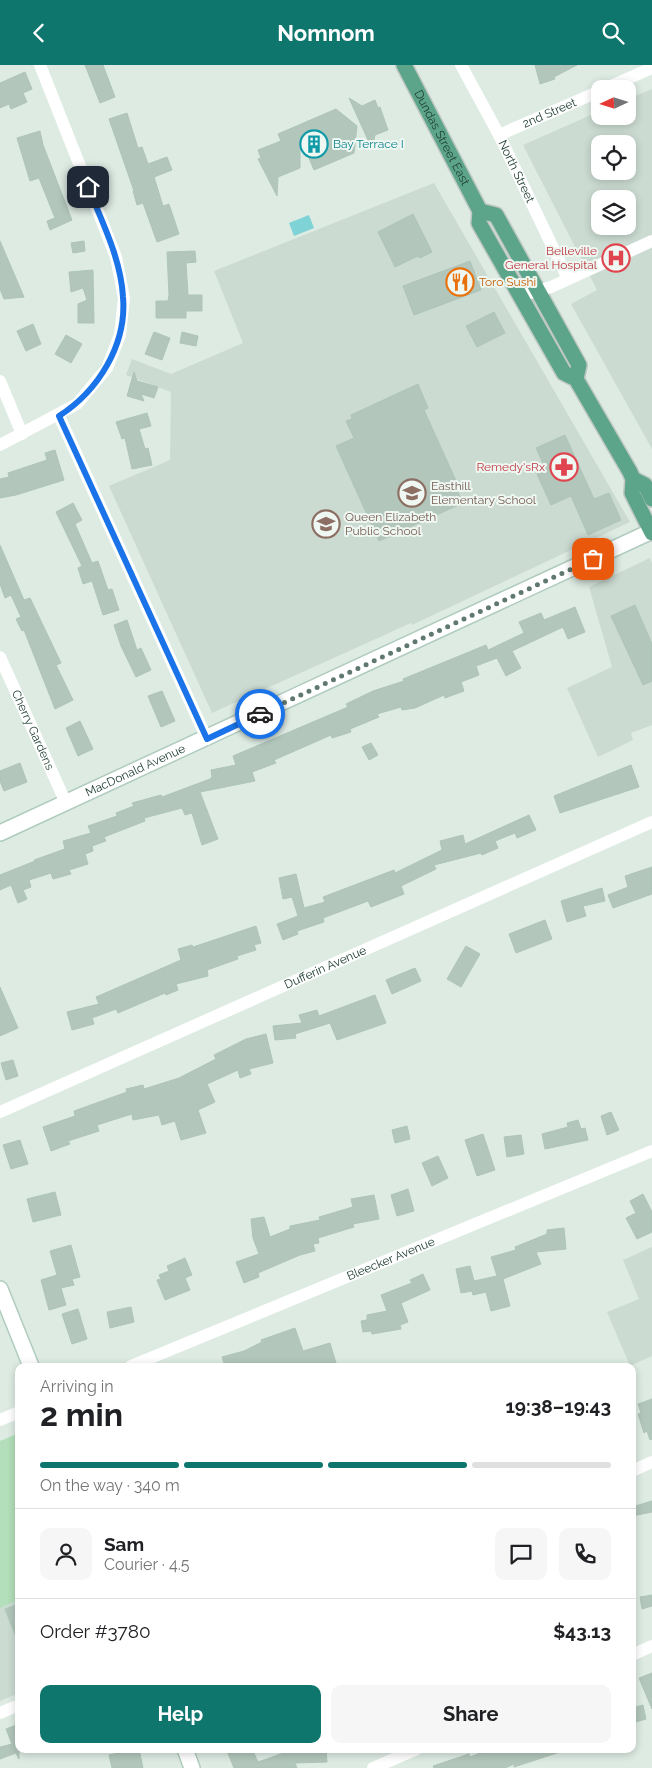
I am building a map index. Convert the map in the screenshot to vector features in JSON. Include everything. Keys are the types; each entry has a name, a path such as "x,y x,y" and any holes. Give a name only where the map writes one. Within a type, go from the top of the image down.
{"main road":[{"name":"Dundas Street East","path":"404,65 480,211 479,223 520,296 564,373 576,379 633,479 645,485 652,499"},
{"name":"Dundas Street East","path":"480,211 496,215 579,365 576,379"},
{"name":"Dundas Street East","path":"633,479 632,493 652,532"}],"street":[{"path":"0,445 59,416 77,404 107,368 120,335 124,298 116,257 40,65"},
{"name":"North Street","path":"461,65 499,135 568,279"},
{"path":"625,80 652,68"},
{"name":"2nd Street","path":"499,135 591,95"},
{"path":"520,296 568,279 652,241"},
{"path":"0,381 22,434"},
{"path":"59,416 207,739"},
{"name":"MacDonald Avenue","path":"0,833 652,532"},
{"name":"Cherry Gardens","path":"0,657 66,803"},
{"name":"Dufferin Avenue","path":"0,1112 652,822"},
{"name":"Bleecker Avenue","path":"137,1363 652,1151"},
{"path":"0,1289 30,1363"},
{"path":"0,1420 15,1414"},
{"path":"636,1469 652,1462"},
{"path":"636,1653 652,1646"},
{"path":"0,1713 15,1707"},
{"path":"186,1753 192,1768"},
{"path":"372,1768 408,1753"}],"shaded area":[{"name":"Belleville General Hospital","path":"652,89 652,449 571,304 597,290 523,145 591,115 591,125 636,125 636,96"},
{"name":"Queen Elizabeth Public School","path":"434,183 630,522 412,625 411,623 212,713 109,486 170,460 171,392 126,375 132,359 171,374 243,343 214,271"},
{"path":"650,558 652,563 652,725 631,733 633,740 598,757 567,688 612,667 589,587"},
{"path":"652,1247 652,1356 636,1363 629,1363 607,1312 639,1299 623,1260"},
{"path":"15,1602 15,1695 0,1701 0,1608"}],"green space":[{"path":"15,1435 15,1602 0,1608 0,1441"}],"water":[{"path":"309,215 314,228 294,236 289,223"}],"building":[{"path":"85,65 103,65 115,97 100,103"},
{"path":"535,65 577,65 554,77 555,79 540,84"},
{"path":"25,72 32,89 23,93 27,102 11,109 9,104 0,108 0,83"},
{"path":"349,98 362,106 375,100 378,108 380,107 388,130 375,135 372,149"},
{"name":"Bay Terrace I","path":"336,109 357,126 354,153 314,170 300,137 300,168 278,177 277,196 258,159 261,158 258,150 281,141 278,134"},
{"path":"127,113 138,148 142,147 148,164 167,157 172,170 154,177 163,206 169,204 179,234 157,242 143,203 137,205 109,119"},
{"path":"40,131 43,145 72,220 50,230 47,221 55,218 39,178 30,181 17,138"},
{"path":"413,214 432,252 420,258 418,256 395,267 378,232"},
{"path":"0,241 24,297 4,299 0,289"},
{"path":"84,241 85,251 73,253 71,243"},
{"path":"195,251 196,262 186,263 188,295 202,295 202,311 186,311 186,318 156,318 156,301 168,301 169,295 167,252"},
{"path":"470,261 481,290 414,315 403,286"},
{"path":"93,270 94,323 78,323 78,304 87,300 83,288 71,292 69,272"},
{"path":"494,312 505,333 477,347 466,326"},
{"path":"33,324 41,344 26,351 17,331"},
{"path":"154,332 170,338 162,360 145,354"},
{"path":"182,332 198,336 196,346 180,343"},
{"path":"66,335 82,344 71,363 55,354"},
{"path":"134,372 137,381 158,387 154,398 141,394 144,401 127,396"},
{"path":"418,384 428,408 424,410 457,483 454,484 463,503 379,541 336,446 354,438 346,421 352,419 351,415"},
{"path":"147,413 151,426 139,429 145,449 148,448 152,465 132,469 125,438 122,439 116,422"},
{"path":"565,435 594,499 609,493 621,520 588,535 571,496 551,505 537,474 546,470 536,448"},
{"path":"55,450 64,480 0,498 0,479 9,477 8,473 47,460 45,453"},
{"path":"73,503 82,520 75,524 92,563 98,561 108,590 112,589 119,610 103,615 92,581 83,584 78,568 82,566 56,512"},
{"path":"0,545 24,600 30,598 61,663 56,665 73,700 55,709 24,630 22,631 16,619 21,617 11,595 5,598 0,584"},
{"path":"635,605 652,644 652,681 643,685 611,616"},
{"path":"575,607 585,632 568,639 563,627 512,651 521,668 506,676 497,658 476,666 479,675 461,682 464,691 445,698 444,695 415,708 402,710 401,707 377,714 379,717 350,729 351,732 332,738 331,735 274,760 276,763 252,772 255,781 200,792 218,839 202,845 192,813 185,815 182,808 144,818 145,821 104,837 106,841 92,846 93,851 85,854 88,864 69,870 71,874 53,879 51,873 29,880 31,887 23,890 27,899 18,903 11,885 0,890 0,875 65,849 63,841 91,833 88,826 117,816 116,813 134,806 132,803 161,795 162,797 210,779 212,777 211,770 236,765 233,756 348,707 346,704 373,691 404,681 403,679 486,645 488,650 524,633 519,622 541,613 544,620"},
{"path":"127,620 137,650 141,648 151,670 136,677 121,646 114,625"},
{"path":"162,691 175,721 161,727 148,696"},
{"path":"80,721 93,749 78,756 66,728"},
{"path":"371,743 378,755 369,760 362,747"},
{"path":"20,763 27,782 4,791 0,781 0,771"},
{"path":"631,765 639,787 560,813 554,796"},
{"path":"529,815 536,830 517,838 515,833 495,841 498,848 482,855 481,853 434,865 436,869 401,886 404,894 371,907 368,901 323,918 324,922 297,931 298,934 283,940 277,924 298,916 292,897 283,899 279,878 296,874 304,908 325,902 323,897 394,870 395,873 442,850 440,841 463,835 465,844"},
{"path":"652,867 652,894 613,908 608,895 628,887 625,876"},
{"path":"602,888 605,901 583,906 586,916 567,922 561,901"},
{"path":"545,920 552,939 516,953 509,934"},
{"path":"256,926 261,943 254,945 256,950 237,956 238,959 207,970 208,976 176,984 178,990 166,995 165,993 118,1013 116,1009 92,1018 94,1024 72,1030 67,1012 99,1004 96,997 181,960 178,949 192,945 193,947"},
{"path":"466,946 480,954 461,987 447,979"},
{"path":"415,968 421,981 392,994 386,980"},
{"path":"0,987 18,1028 0,1036"},
{"path":"375,995 386,1023 337,1040 330,1023 295,1034 296,1038 275,1040 273,1026 302,1023 299,1015 317,1010 319,1016"},
{"path":"266,1034 273,1063 249,1069 251,1074 240,1078 238,1070 207,1084 215,1102 198,1110 206,1133 181,1140 175,1121 162,1125 159,1115 133,1120 132,1114 97,1125 99,1131 68,1141 70,1144 51,1151 43,1127 75,1116 74,1111 127,1092 126,1089 143,1085 144,1089 179,1078 216,1059 214,1055 246,1039"},
{"path":"13,1060 18,1076 6,1080 1,1063"},
{"path":"611,1112 619,1130 607,1135 601,1116"},
{"path":"578,1120 581,1129 585,1128 588,1140 545,1149 542,1134 568,1127 567,1123"},
{"path":"407,1126 410,1139 395,1143 392,1130"},
{"path":"483,1134 495,1170 477,1176 465,1140"},
{"path":"521,1135 524,1154 507,1157 504,1137"},
{"path":"20,1140 28,1164 11,1169 3,1145"},
{"path":"438,1156 448,1178 432,1186 422,1163"},
{"path":"408,1189 414,1211 397,1216 391,1195"},
{"path":"55,1192 61,1215 33,1222 27,1199"},
{"path":"643,1194 652,1212 652,1232 637,1239 626,1218 636,1213 630,1201"},
{"path":"374,1195 379,1219 353,1224 354,1227 318,1238 319,1243 313,1244 315,1251 300,1255 258,1273 259,1277 244,1283 236,1262 259,1254 253,1238 251,1219 264,1217 270,1237 290,1229 290,1226 320,1220 319,1217 353,1207 351,1199"},
{"path":"564,1228 566,1249 536,1252 541,1264 503,1279 510,1306 491,1311 486,1292 473,1295 472,1291 461,1293 456,1269 470,1266 474,1281 497,1276 491,1257 516,1250 515,1247 547,1234 547,1230"},
{"path":"71,1245 80,1277 72,1279 74,1285 61,1288 66,1305 49,1310 41,1280 57,1275 50,1251"},
{"path":"185,1258 192,1275 185,1278 190,1290 165,1300 157,1280 161,1279 159,1275 169,1271 167,1266"},
{"path":"423,1274 430,1290 401,1303 408,1322 400,1325 401,1329 372,1334 371,1331 363,1332 361,1321 367,1320 367,1315 387,1311 381,1295 412,1283 410,1280"},
{"path":"131,1307 134,1322 110,1328 107,1312"},
{"path":"78,1309 87,1339 72,1344 62,1314"},
{"path":"295,1328 303,1351 330,1343 336,1363 224,1363 222,1357 244,1351 262,1342 261,1340"},
{"path":"652,1399 652,1439 650,1440 647,1431 644,1433 638,1414 641,1413 638,1404"},
{"path":"652,1501 652,1512 636,1515 636,1506"},
{"path":"652,1595 652,1606 642,1609 640,1597"},
{"path":"15,1605 15,1634 5,1609"},
{"path":"652,1673 652,1709 639,1678"},
{"path":"643,1705 646,1719 636,1722 636,1707"},
{"path":"15,1726 16,1753 0,1759 0,1747 12,1744 6,1729"},
{"path":"140,1753 143,1768 112,1768 109,1755"},
{"path":"228,1753 254,1753 258,1762 284,1753 326,1753 327,1762 295,1763 297,1768 234,1768"},
{"path":"480,1753 557,1753 514,1767 514,1764 505,1768 434,1768 433,1766 469,1754 470,1757"}],"way so far":[{"path":"260,714 593,559"}],"place":[{"name":"Bay Terrace I","path":"314,144"},
{"name":"Belleville General Hospital","path":"616,258"},
{"name":"Toro Sushi","path":"460,282"},
{"name":"Remedy'sRx","path":"564,467"},
{"name":"Easthill Elementary School","path":"412,493"},
{"name":"Queen Elizabeth Public School","path":"326,524"}],"route":[{"path":"88,187 116,257 124,298 120,335 107,368 77,404 59,416 207,739 260,714"}]}
